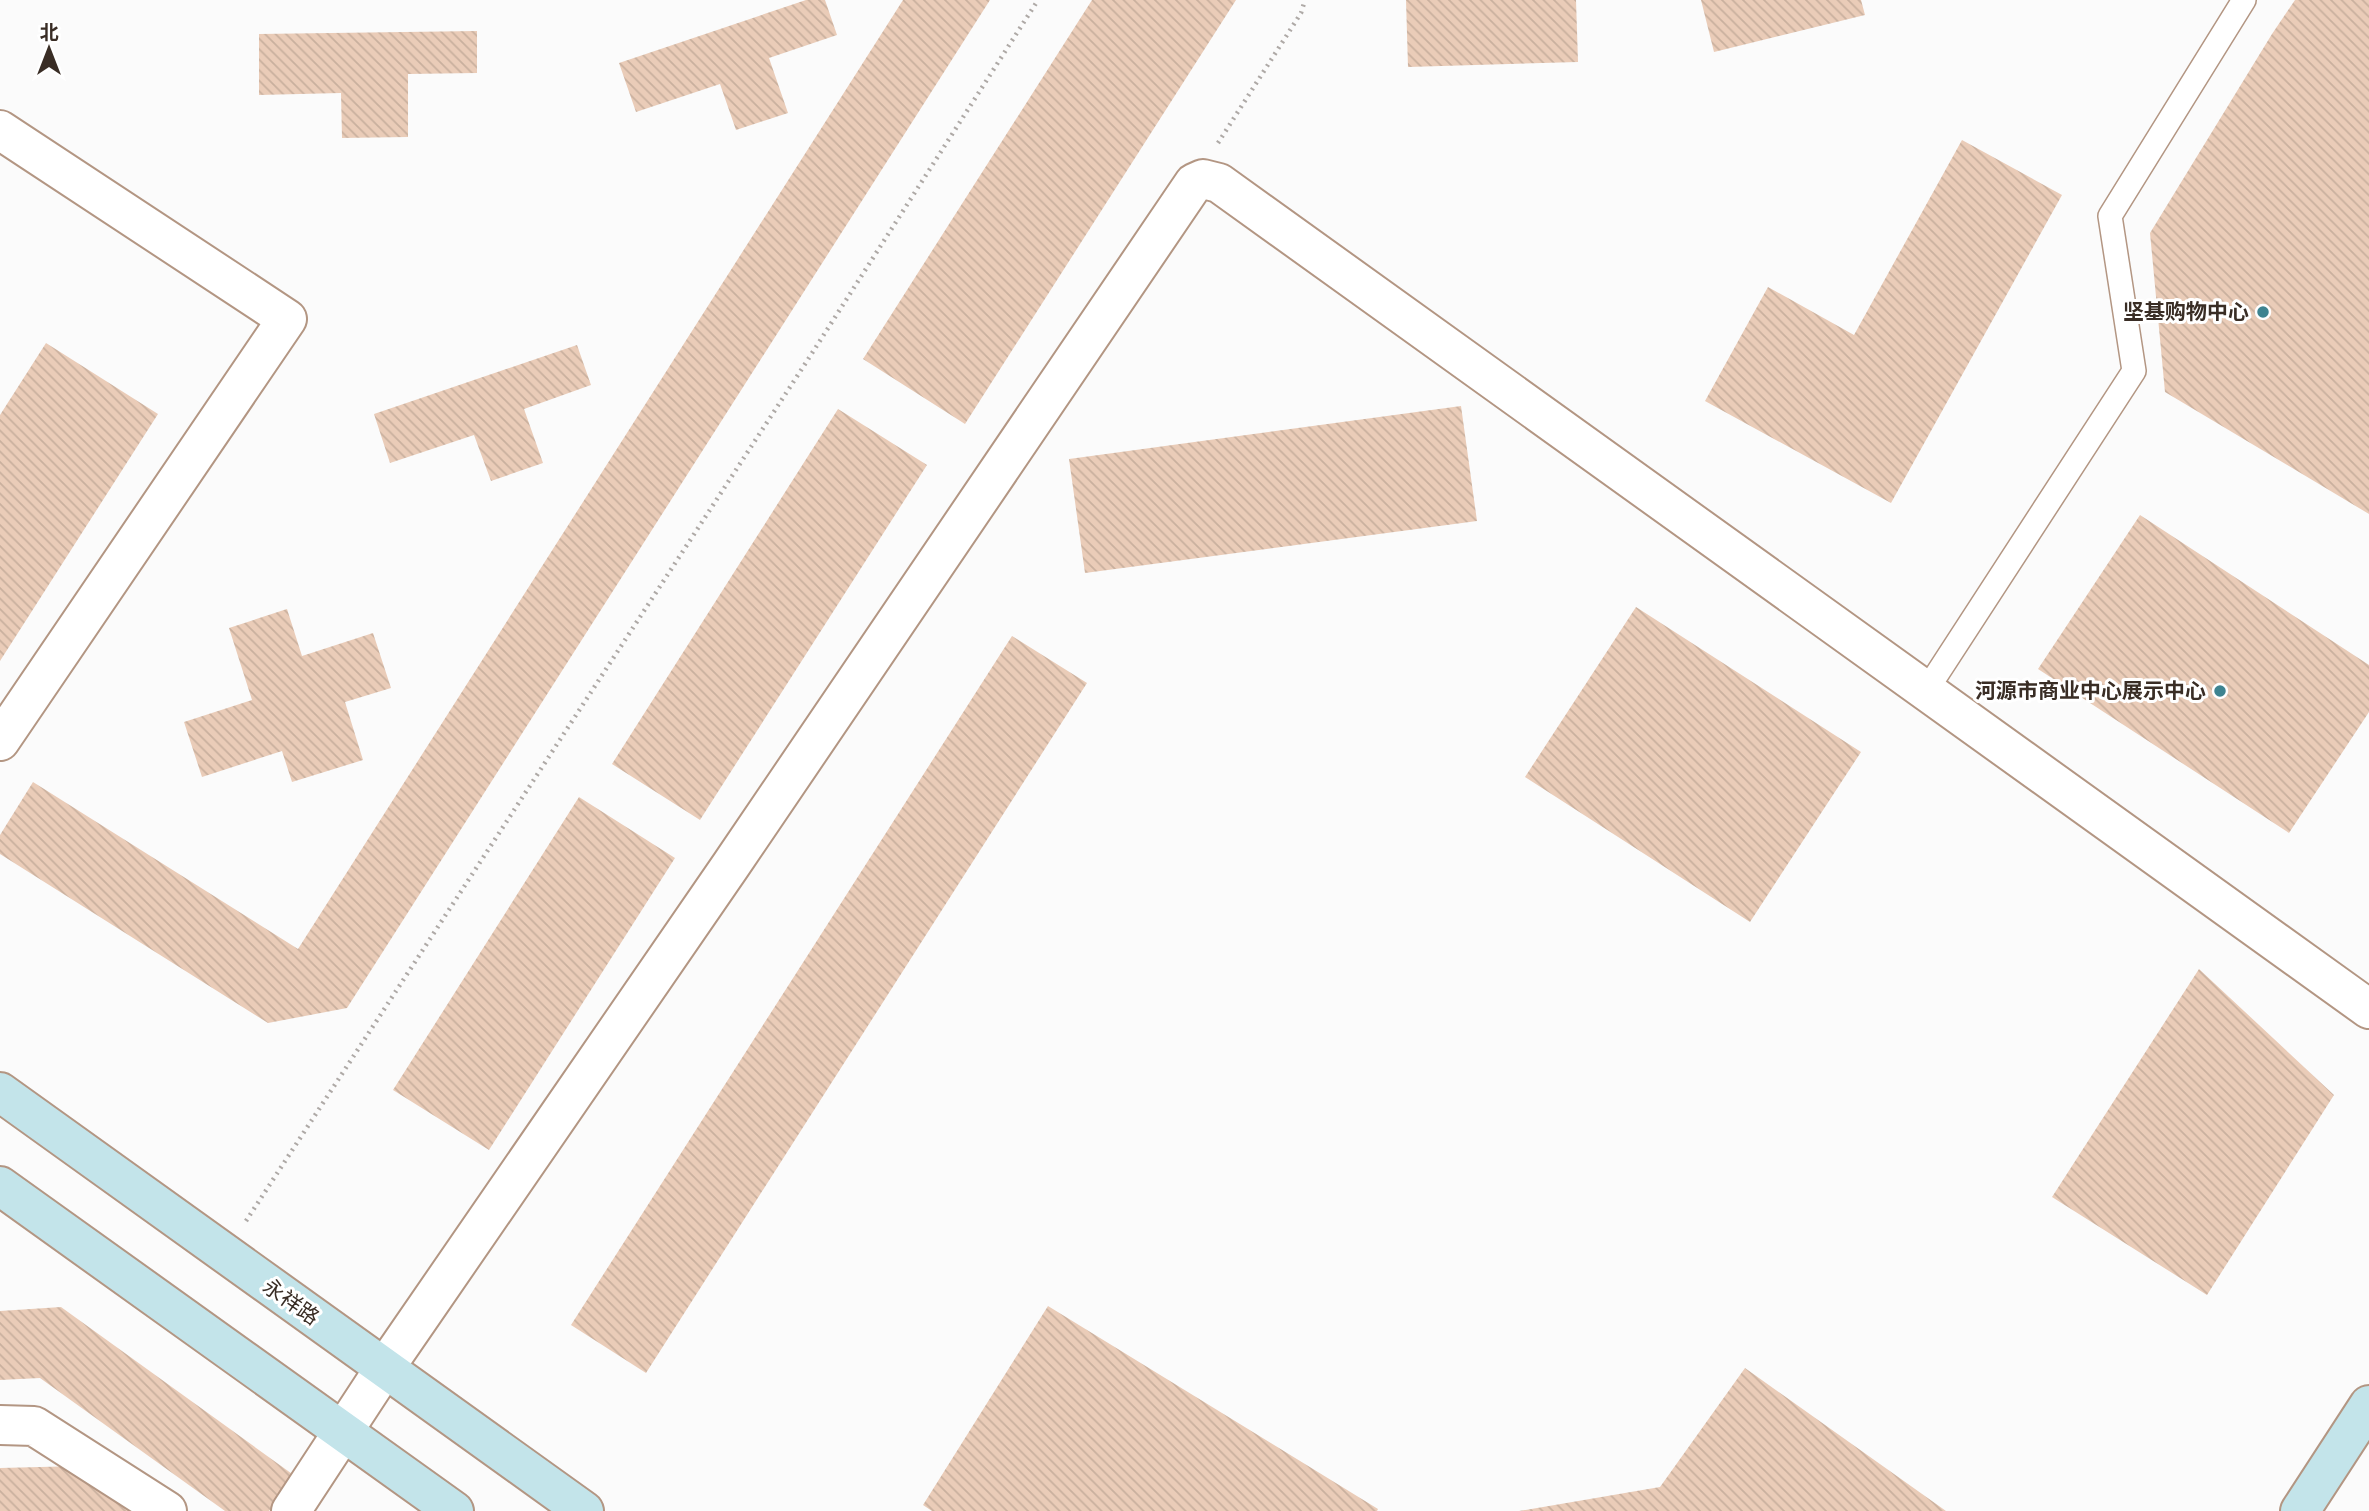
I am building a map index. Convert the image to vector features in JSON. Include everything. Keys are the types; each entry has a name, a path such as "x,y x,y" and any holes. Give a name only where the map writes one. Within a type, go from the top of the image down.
{"street":[{"path":"0,130 287,319 0,741"},
{"path":"291,1511 384,1369 731,865 1194,183 1203,179 1219,183 2369,1009"},
{"name":"永祥路","path":"0,1093 583,1511"},
{"path":"0,1186 454,1511"},
{"path":"2301,1511 2369,1405"},
{"path":"0,1425 34,1426 167,1511"}],"lane":[{"path":"1926,691 2134,371 2110,216 2244,0"}],"path":[{"path":"224,1255 807,361 1038,0"},
{"path":"1194,183 1301,12 1305,0"}],"building":[{"path":"806,0 825,0 837,35 769,58 788,113 736,130 720,84 636,112 619,63"},
{"path":"903,0 990,0 347,1008 268,1023 0,854 0,835 33,782 298,949"},
{"path":"1092,0 1236,0 965,424 863,359"},
{"path":"1406,0 1576,0 1578,62 1408,67"},
{"path":"1701,0 1861,0 1865,15 1714,52"},
{"name":"坚基购物中心","path":"2295,0 2369,0 2369,514 2165,392 2150,233"},
{"path":"477,31 477,73 408,74 408,137 342,138 341,93 259,95 259,34"},
{"path":"1962,140 2062,195 1891,503 1705,401 1768,287 1854,335"},
{"path":"46,343 158,414 0,661 0,415"},
{"path":"577,345 591,385 524,409 543,463 491,481 474,435 390,463 374,414"},
{"path":"1461,406 1477,521 1085,573 1069,459"},
{"path":"838,409 927,465 700,820 612,764"},
{"name":"河源市商业中心展示中心","path":"2140,515 2369,665 2369,712 2289,833 2038,669"},
{"path":"1636,607 1861,752 1750,922 1525,777"},
{"path":"287,609 302,656 373,633 391,688 345,702 363,760 292,782 282,751 202,777 184,722 252,700 229,628"},
{"path":"1012,636 1087,683 646,1373 571,1325"},
{"path":"579,797 675,858 489,1150 393,1090"},
{"path":"2199,969 2334,1095 2207,1295 2052,1197"},
{"path":"1048,1306 1378,1509 1377,1511 932,1511 923,1505"},
{"path":"61,1307 295,1476 269,1511 225,1511 40,1378 0,1380 0,1311"},
{"path":"1745,1368 1946,1511 1519,1511 1660,1487"},
{"path":"80,1466 143,1511 0,1511 0,1468"}],"place":[{"name":"坚基购物中心","path":"2263,312"},
{"name":"河源市商业中心展示中心","path":"2220,691"}]}
